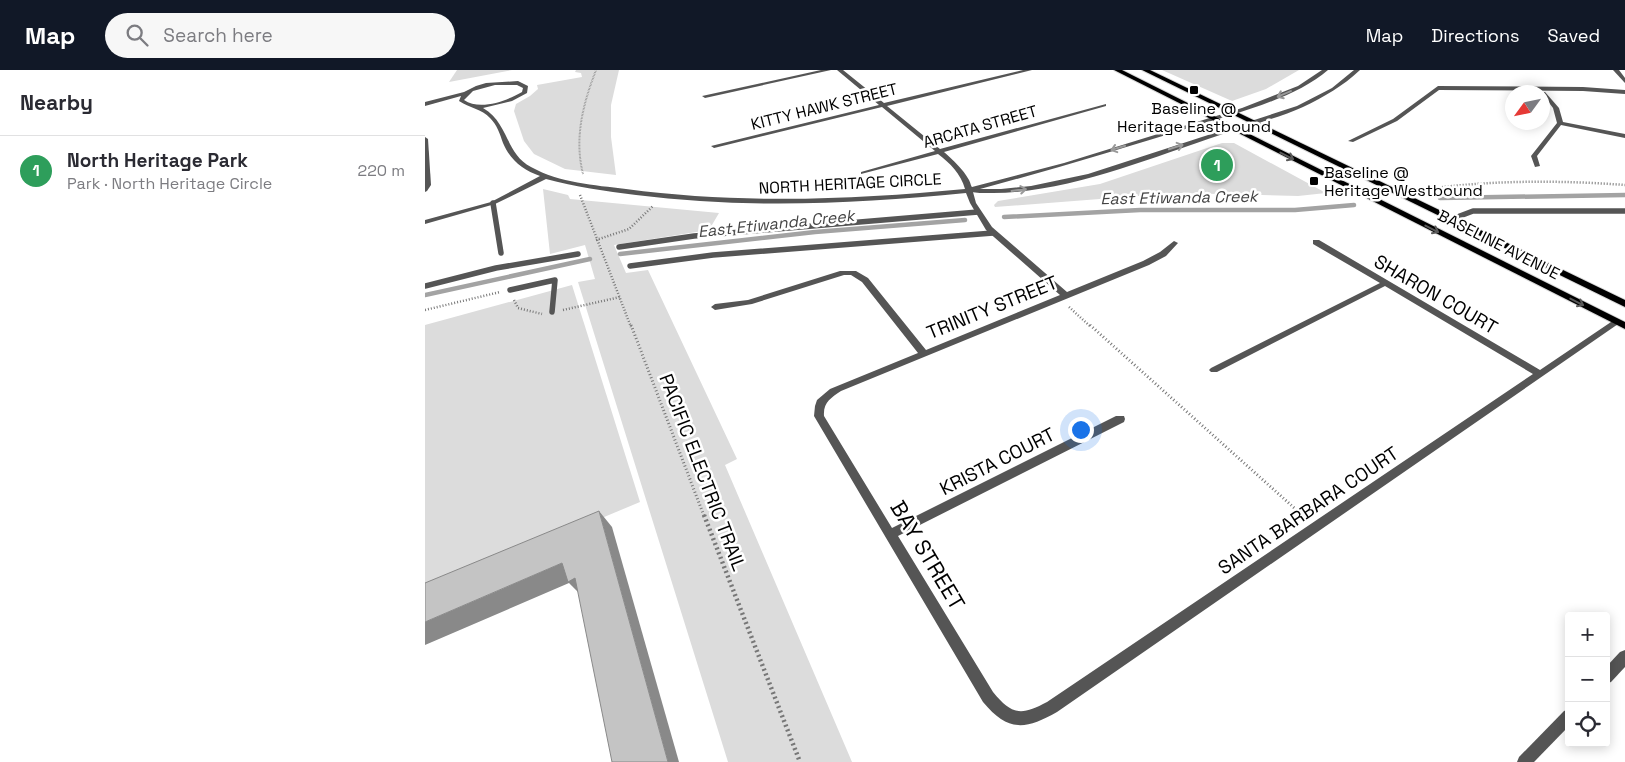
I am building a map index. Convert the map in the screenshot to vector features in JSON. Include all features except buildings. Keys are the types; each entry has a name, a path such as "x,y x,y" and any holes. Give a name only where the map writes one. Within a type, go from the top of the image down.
{"main road":[{"name":"BASELINE AVENUE","path":"1117,70 1621,324"},
{"name":"BASELINE AVENUE","path":"1145,70 1625,304"}],"street":[{"path":"705,96 827,70"},
{"path":"840,70 957,168 971,190 973,203 991,230 1065,296"},
{"name":"KITTY HAWK STREET","path":"714,146 1029,70"},
{"name":"NORTH HERITAGE CIRCLE","path":"971,190 984,184 1057,166 1213,119 1300,87 1325,70"},
{"name":"NORTH HERITAGE CIRCLE","path":"493,118 512,155 526,167 563,182 632,193 759,202 883,198 971,190 1005,192 1059,183 1252,122 1309,102 1340,85 1357,70"},
{"path":"1616,70 1625,82"},
{"path":"425,105 502,83 518,83 526,87 524,93 503,103 476,106"},
{"path":"1351,141 1395,120 1438,88 1505,91"},
{"path":"462,102 461,98 468,92"},
{"path":"1550,92 1625,92"},
{"path":"425,105 462,102 476,106 493,118 503,103"},
{"path":"1550,102 1556,108 1560,123"},
{"name":"ARCATA STREET","path":"863,173 1104,105"},
{"path":"1560,123 1625,136"},
{"path":"1537,166 1534,156 1560,123"},
{"path":"425,139 428,186 425,190"},
{"path":"425,222 493,203 546,176"},
{"name":"SHARON COURT","path":"1316,242 1540,374"},
{"name":"TRINITY STREET","path":"821,401 837,388 1146,264 1163,254 1175,243"},
{"path":"715,306 749,302 833,275 853,273 865,280 924,354"},
{"path":"1214,370 1386,283"},
{"name":"SANTA BARBARA COURT","path":"1016,720 1036,716 1052,707 1540,374 1621,324"},
{"name":"BAY STREET","path":"821,401 818,408 819,416 988,697 999,711 1016,720"},
{"name":"KRISTA COURT","path":"891,534 1120,419"},
{"path":"1610,673 1624,661"},
{"path":"1524,762 1565,720"}],"lane":[{"path":"493,203 501,252"},
{"path":"1452,219 1473,211 1625,211"},
{"path":"619,246 694,236 979,213"},
{"path":"630,266 713,255 991,230"},
{"path":"425,286 496,268 578,254"},
{"path":"510,290 555,280 552,312"}],"path":[{"path":"583,175 580,164 580,127 585,102 596,70"},
{"path":"1422,191 1462,184 1598,183 1625,185"},
{"name":"PACIFIC ELECTRIC TRAIL","path":"579,193 800,762"},
{"path":"596,240 629,229 653,206"},
{"path":"425,310 510,290"},
{"path":"1068,306 1301,514"}],"shaded area":[{"path":"457,70 512,70 449,82"},
{"path":"576,70 619,70 611,105 611,137 616,175 565,169 534,154 524,141 514,111 516,104 538,89 537,85 582,77 581,73 575,72"},
{"path":"1162,70 1299,70 1266,89 1232,101"},
{"path":"1222,143 1234,143 1326,193 1298,196 1177,193 995,207 994,205 998,201 1100,184"},
{"path":"543,189 568,195 570,199 719,213 709,230 614,245 626,273 648,270 737,459 725,465 852,762 728,762 578,282 595,279 585,245 550,254"},
{"path":"572,285 640,502 425,592 425,325"}],"waterway":[{"name":"East Etiwanda Creek","path":"1440,198 1625,195"},
{"name":"East Etiwanda Creek","path":"1004,217 1140,210 1295,210 1354,205"},
{"name":"East Etiwanda Creek","path":"620,254 815,232 965,220"},
{"name":"East Etiwanda Creek","path":"425,295 590,259"}],"place":[{"name":"Baseline @ Heritage Eastbound","path":"1194,90"},
{"name":"North Heritage Park","path":"1217,165"},
{"name":"Baseline @ Heritage Westbound","path":"1314,181"}]}
